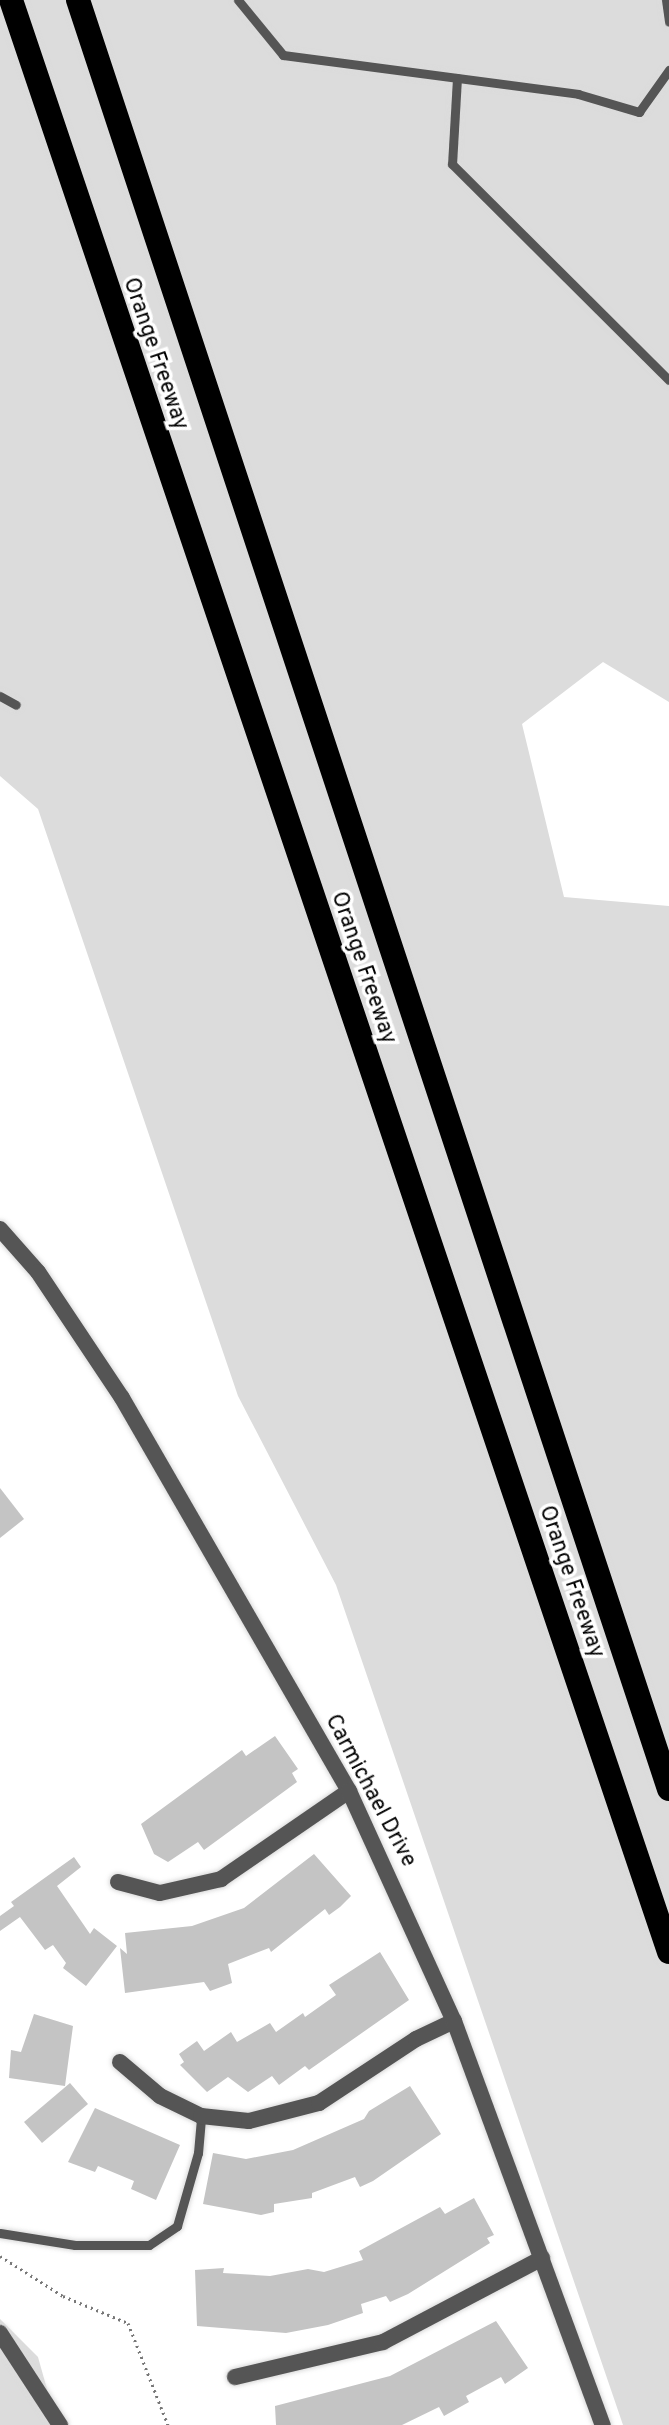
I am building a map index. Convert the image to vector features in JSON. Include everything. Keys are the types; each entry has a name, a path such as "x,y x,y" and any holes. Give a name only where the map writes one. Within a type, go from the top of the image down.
{"highway":[{"name":"Orange Freeway","path":"11,0 25,50 669,1952"},
{"name":"Orange Freeway","path":"78,0 669,1789"}],"street":[{"name":"Carmichael Drive","path":"0,1229 38,1272 122,1398 349,1791 454,2021 603,2425"},
{"path":"118,1882 160,1893 221,1879 349,1791"},
{"path":"120,2062 160,2096 201,2116 249,2121 298,2112 340,2092 416,2039 454,2021"},
{"path":"235,2377 383,2342 542,2258"},
{"path":"0,2333 60,2425"}],"lane":[{"path":"238,0 283,55 578,94 639,112 669,70"},
{"path":"666,0 669,22"},
{"path":"457,78 452,164 669,380"},
{"path":"0,696 16,705"},
{"path":"0,2233 75,2245 149,2245 177,2226 195,2165 201,2116"}],"path":[{"path":"0,2256 63,2296 128,2323 168,2425"}],"shaded area":[{"path":"0,0 669,0 669,702 603,662 522,724 564,897 669,906 669,2425 623,2425 336,1585 238,1396 38,809 0,776"},
{"path":"0,2319 38,2357 57,2425 0,2425"}],"building":[{"path":"0,1488 24,1519 0,1538"},
{"path":"275,1736 298,1769 292,1773 297,1782 204,1850 198,1842 168,1862 154,1854 141,1824 242,1750 246,1756"},
{"path":"314,1854 351,1896 340,1907 329,1915 325,1909 271,1952 269,1948 228,1964 232,1983 210,1991 204,1982 125,1993 120,1948 127,1954 125,1933 192,1926 244,1908"},
{"path":"74,1857 81,1867 57,1886 90,1934 94,1928 117,1946 86,1986 63,1968 66,1963 53,1945 45,1950 20,1917 0,1931 0,1916 14,1906 11,1902"},
{"path":"380,1952 409,2000 309,2070 305,2066 279,2085 272,2076 248,2092 228,2077 207,2092 180,2065 184,2062 179,2054 197,2041 204,2051 231,2032 237,2042 270,2023 276,2032 303,2013 305,2017 336,1995 329,1985"},
{"path":"34,2014 73,2026 65,2086 9,2078 11,2050 21,2052"},
{"path":"70,2083 88,2104 42,2143 24,2122"},
{"path":"410,2086 441,2134 373,2181 360,2187 355,2177 312,2193 312,2198 274,2204 274,2212 261,2215 203,2204 213,2153 246,2159 293,2150 364,2119 369,2111"},
{"path":"95,2108 180,2145 156,2200 131,2189 134,2181 98,2166 95,2172 68,2162"},
{"path":"474,2198 494,2235 487,2238 490,2243 408,2294 390,2302 386,2296 361,2304 363,2313 328,2325 286,2333 197,2326 195,2270 224,2268 223,2273 270,2276 308,2269 324,2272 363,2260 359,2251 440,2207 445,2214"},
{"path":"496,2321 528,2368 505,2384 501,2377 466,2396 469,2402 444,2416 439,2407 402,2425 276,2425 275,2406 390,2376"}]}
